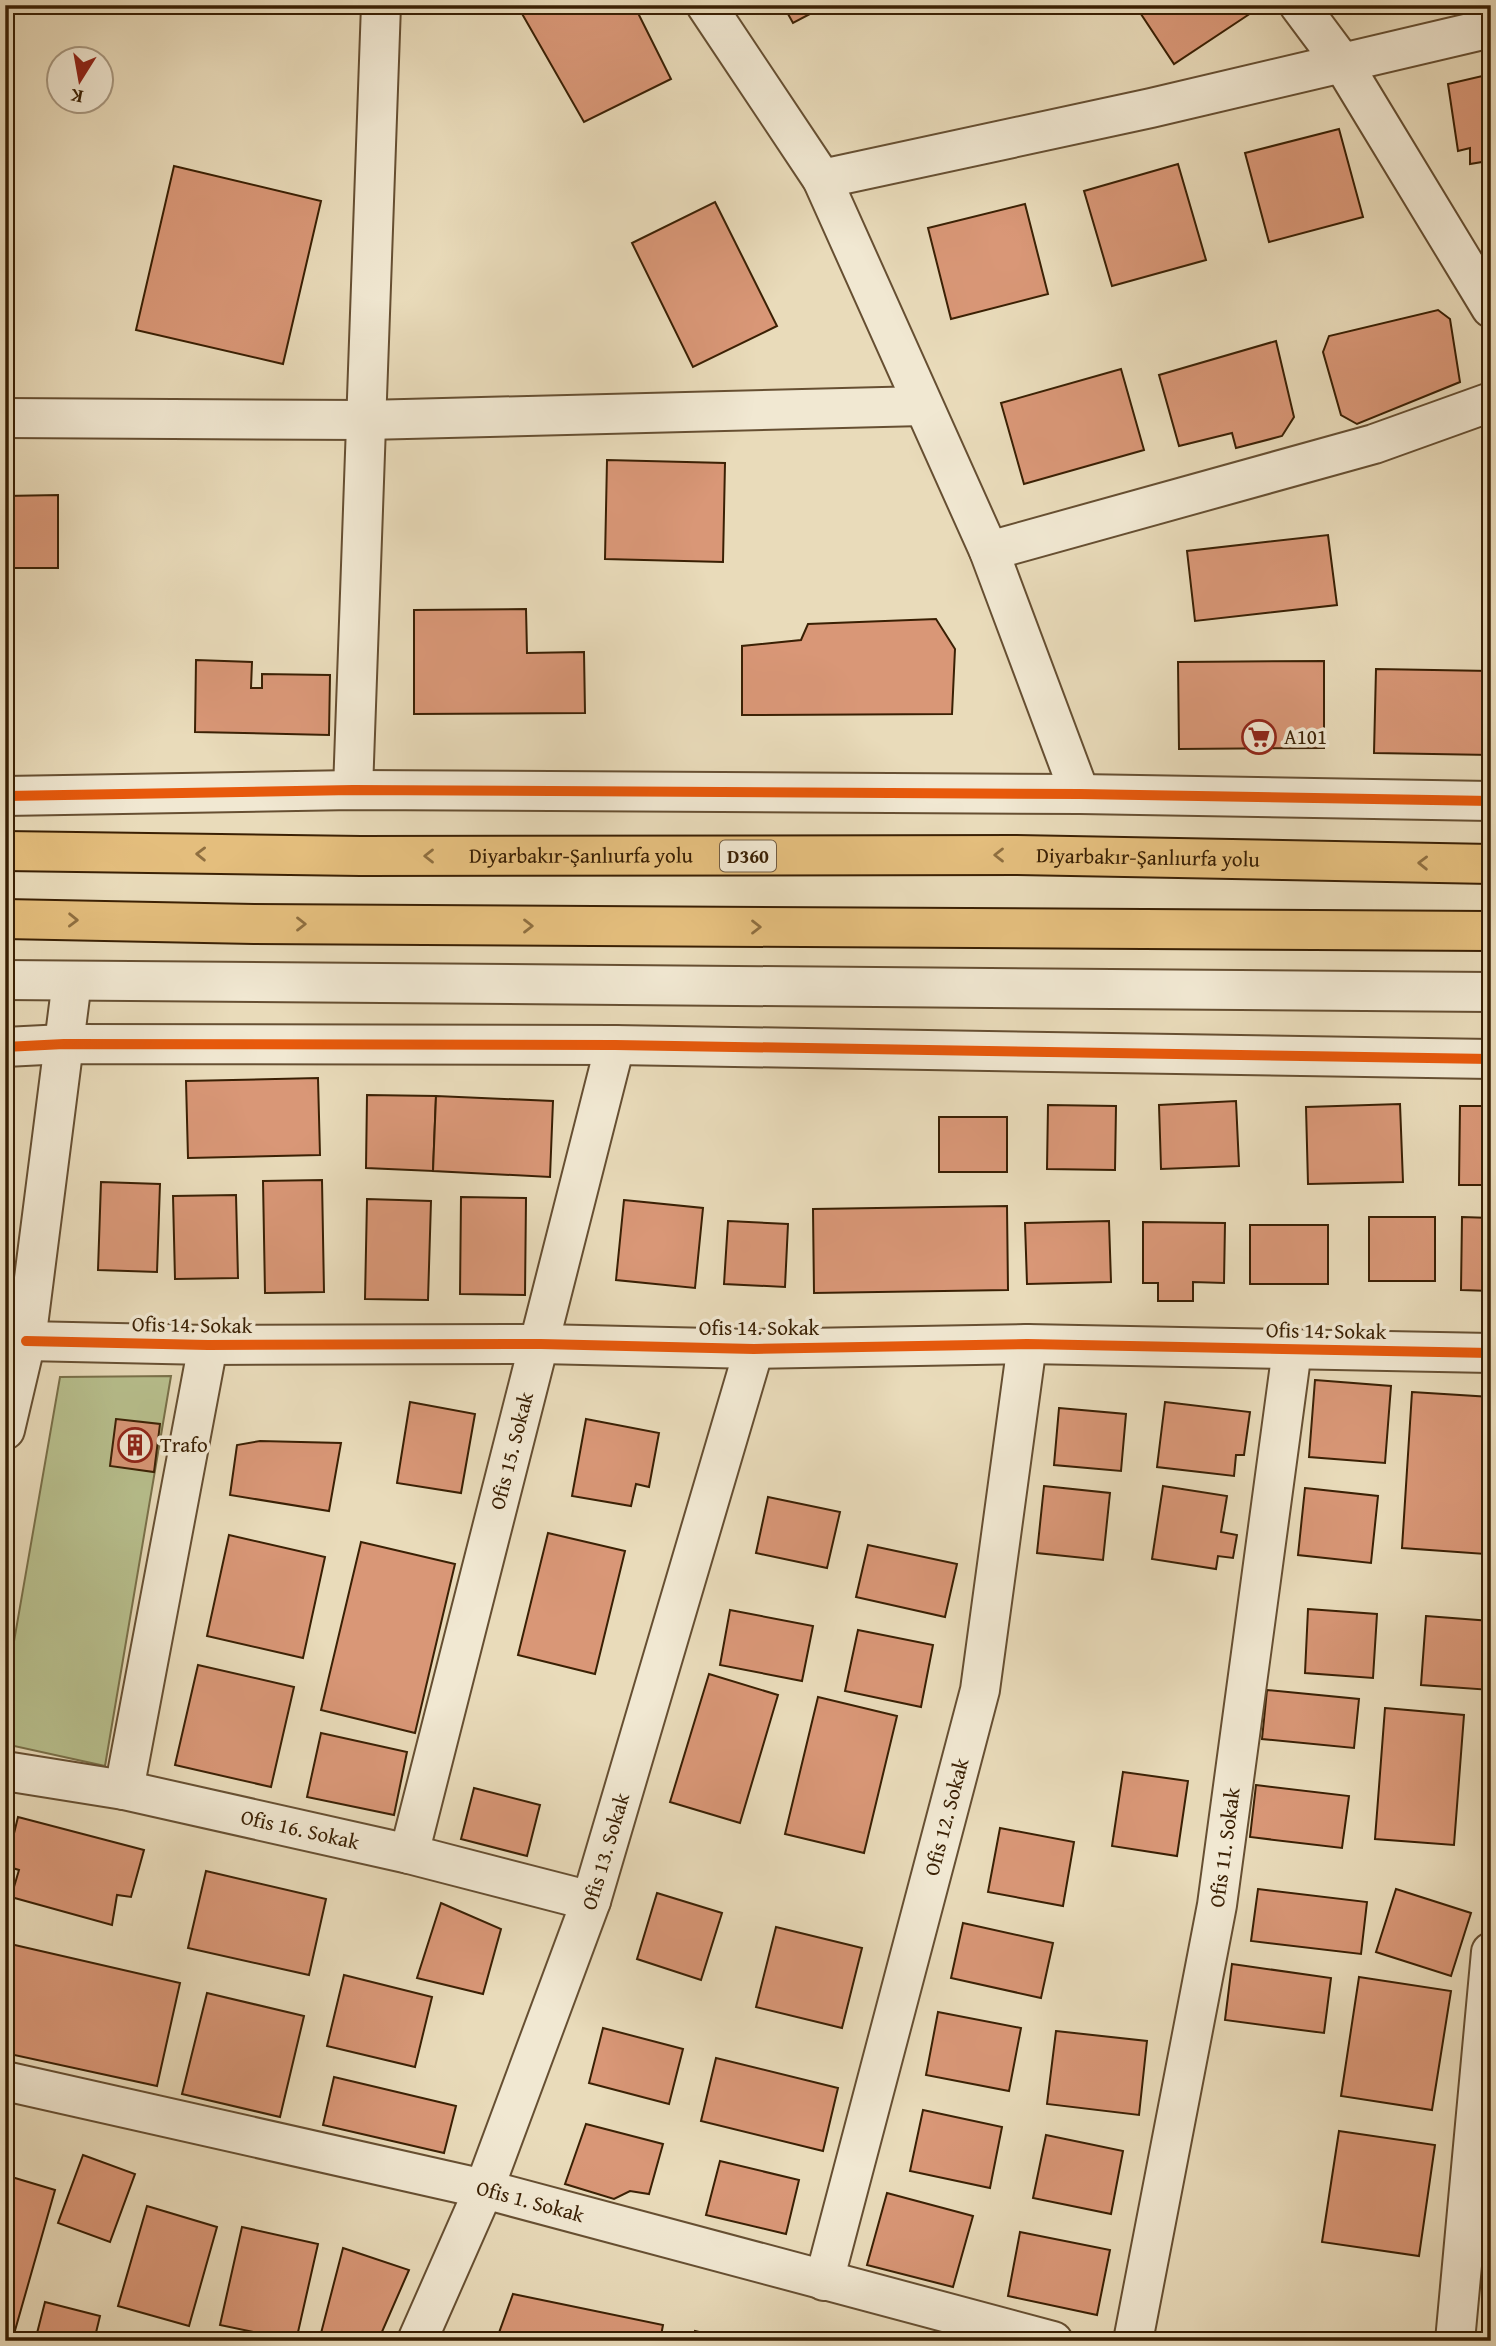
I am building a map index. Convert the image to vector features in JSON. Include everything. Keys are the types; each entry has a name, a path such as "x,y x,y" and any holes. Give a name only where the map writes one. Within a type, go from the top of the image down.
{"highway":[{"name":"Diyarbakır-Şanlıurfa yolu","path":"5,851 361,856 1017,855 1491,864"},
{"path":"5,919 254,924 1491,931"}],"street":[{"path":"353,790 381,5"},
{"path":"706,5 822,179 989,551 1080,794"},
{"path":"1299,5 1343,64 1491,308"},
{"path":"822,179 1343,64 1491,28"},
{"path":"989,551 1374,444 1491,402"},
{"path":"5,418 366,421 923,406"},
{"path":"5,796 353,790 1080,794 1491,802"},
{"path":"5,980 1491,992"},
{"path":"5,1430 26,1341 72,981"},
{"path":"5,1047 64,1044 615,1045 1491,1059"},
{"name":"Ofis 15. Sokak","path":"409,1854 615,1045"},
{"name":"Ofis 14. Sokak","path":"26,1341 208,1345 541,1344 754,1349 1027,1344 1491,1353"},
{"name":"Ofis 12. Sokak","path":"824,2281 980,1690 1027,1344"},
{"path":"124,1790 208,1345"},
{"name":"Ofis 13. Sokak","path":"417,2341 484,2189 591,1901 754,1349"},
{"name":"Ofis 11. Sokak","path":"1133,2341 1217,1905 1292,1350"},
{"name":"Ofis 16. Sokak","path":"5,1771 124,1790 409,1854 591,1901"},
{"path":"1455,2341 1491,1952"},
{"name":"Ofis 1. Sokak","path":"5,2081 484,2189 1053,2341"}],"green space":[{"path":"171,1376 105,1766 5,1744 5,1693 60,1377"}],"building":[{"path":"517,5 634,5 671,79 584,122"},
{"path":"783,5 827,5 793,23"},
{"path":"1135,5 1246,5 1251,13 1174,64"},
{"path":"1491,74 1491,169 1487,170 1488,161 1470,164 1470,148 1458,151 1448,84"},
{"path":"1339,129 1363,217 1269,242 1245,153"},
{"path":"1178,164 1206,260 1112,286 1084,191"},
{"path":"174,166 321,201 283,364 136,330"},
{"path":"715,202 777,326 693,367 632,243"},
{"path":"1025,204 1048,294 951,319 928,228"},
{"path":"1438,310 1450,319 1460,382 1357,424 1341,415 1323,352 1329,336"},
{"path":"1276,341 1294,417 1282,436 1236,448 1232,433 1179,446 1159,375"},
{"path":"1121,369 1144,450 1024,484 1001,403"},
{"path":"607,460 725,463 723,562 605,559"},
{"path":"58,495 58,568 5,568 5,496"},
{"path":"1328,535 1337,605 1195,621 1187,551"},
{"path":"526,609 527,653 584,652 585,713 414,714 414,610"},
{"path":"936,619 955,649 952,714 742,715 742,646 801,640 808,624"},
{"path":"196,660 252,662 251,688 262,688 262,674 330,675 329,735 195,732"},
{"path":"1324,661 1324,748 1179,749 1178,662"},
{"path":"1376,669 1491,671 1491,755 1374,753"},
{"path":"318,1078 320,1155 188,1158 186,1081"},
{"path":"367,1095 436,1096 433,1171 366,1168"},
{"path":"436,1096 553,1101 550,1177 433,1171"},
{"path":"1236,1101 1239,1166 1161,1169 1159,1105"},
{"path":"1400,1104 1403,1182 1308,1184 1306,1107"},
{"path":"1048,1105 1116,1106 1115,1170 1047,1169"},
{"path":"1460,1106 1491,1106 1491,1185 1459,1185"},
{"path":"939,1117 1007,1117 1007,1172 939,1172"},
{"path":"322,1180 324,1292 265,1293 263,1181"},
{"path":"101,1182 160,1184 157,1272 98,1270"},
{"path":"236,1195 238,1278 175,1279 173,1196"},
{"path":"461,1197 526,1198 525,1295 460,1294"},
{"path":"367,1199 431,1201 428,1300 365,1299"},
{"path":"624,1200 703,1208 695,1288 616,1280"},
{"path":"1007,1206 1008,1290 814,1293 813,1209"},
{"path":"1369,1217 1435,1217 1435,1281 1369,1281"},
{"path":"1462,1217 1491,1218 1491,1291 1461,1290"},
{"path":"728,1221 788,1224 785,1287 724,1284"},
{"path":"1109,1221 1111,1282 1027,1284 1025,1223"},
{"path":"1143,1222 1225,1223 1224,1283 1193,1282 1193,1301 1158,1301 1158,1283 1143,1283"},
{"path":"1250,1225 1328,1225 1328,1284 1250,1284"},
{"path":"1315,1380 1391,1386 1385,1463 1309,1457"},
{"path":"1412,1392 1491,1397 1491,1473 1485,1554 1402,1548"},
{"path":"410,1402 475,1414 461,1493 397,1483"},
{"path":"1165,1402 1250,1412 1244,1455 1236,1455 1234,1476 1157,1467"},
{"path":"1059,1408 1126,1414 1121,1471 1054,1465"},
{"name":"Trafo","path":"116,1419 160,1424 154,1472 110,1466"},
{"path":"586,1419 659,1433 649,1487 636,1484 631,1506 572,1496"},
{"path":"260,1441 341,1443 329,1511 230,1495 237,1445"},
{"path":"1044,1486 1110,1493 1103,1560 1037,1553"},
{"path":"1163,1486 1227,1496 1221,1532 1237,1535 1233,1558 1218,1556 1216,1569 1152,1559"},
{"path":"1305,1488 1378,1496 1371,1563 1298,1555"},
{"path":"768,1497 840,1512 827,1568 756,1553"},
{"path":"548,1533 625,1551 595,1674 518,1655"},
{"path":"229,1535 325,1557 303,1658 207,1636"},
{"path":"361,1542 455,1564 415,1733 321,1710"},
{"path":"868,1545 957,1564 945,1617 856,1597"},
{"path":"1308,1609 1377,1614 1373,1678 1305,1673"},
{"path":"730,1610 813,1626 802,1681 720,1665"},
{"path":"1426,1616 1491,1621 1491,1690 1421,1685"},
{"path":"858,1630 933,1645 921,1707 845,1691"},
{"path":"198,1665 294,1687 271,1787 175,1765"},
{"path":"709,1674 778,1695 740,1823 670,1802"},
{"path":"1267,1690 1359,1699 1354,1748 1262,1739"},
{"path":"818,1697 897,1716 864,1853 785,1834"},
{"path":"1385,1708 1464,1715 1454,1845 1375,1839"},
{"path":"321,1733 407,1752 394,1815 307,1797"},
{"path":"1123,1772 1188,1781 1177,1856 1112,1846"},
{"path":"1256,1785 1349,1796 1342,1848 1250,1837"},
{"path":"474,1788 540,1805 527,1856 461,1839"},
{"path":"18,1817 144,1850 131,1897 117,1895 112,1925 11,1897 19,1870 6,1866"},
{"path":"1000,1828 1074,1842 1063,1906 988,1892"},
{"path":"206,1871 326,1899 309,1975 188,1948"},
{"path":"1258,1889 1367,1902 1361,1954 1251,1941"},
{"path":"1396,1889 1471,1913 1451,1976 1376,1952"},
{"path":"657,1893 722,1913 701,1980 637,1959"},
{"path":"441,1903 501,1929 483,1994 417,1978"},
{"path":"963,1923 1053,1943 1041,1998 951,1978"},
{"path":"776,1927 862,1948 842,2028 756,2007"},
{"path":"6,1943 180,1983 157,2086 5,2053"},
{"path":"1232,1964 1331,1978 1324,2033 1225,2020"},
{"path":"344,1975 432,1997 415,2067 327,2046"},
{"path":"1359,1977 1451,1991 1432,2110 1341,2096"},
{"path":"207,1993 304,2016 280,2117 182,2094"},
{"path":"938,2012 1021,2028 1009,2091 926,2075"},
{"path":"603,2028 683,2049 669,2104 589,2083"},
{"path":"1056,2031 1147,2041 1139,2115 1047,2104"},
{"path":"716,2058 838,2088 823,2151 701,2121"},
{"path":"334,2077 456,2106 444,2153 323,2125"},
{"path":"923,2110 1002,2127 990,2188 910,2171"},
{"path":"586,2124 663,2144 649,2194 630,2191 614,2199 565,2184"},
{"path":"1339,2131 1435,2145 1419,2256 1322,2242"},
{"path":"1046,2135 1123,2151 1111,2214 1033,2198"},
{"path":"83,2155 135,2174 110,2242 58,2223"},
{"path":"720,2161 799,2180 786,2234 706,2215"},
{"path":"5,2175 55,2190 12,2341 5,2341"},
{"path":"887,2193 973,2216 953,2287 867,2265"},
{"path":"147,2206 217,2227 189,2326 118,2306"},
{"path":"242,2227 318,2244 296,2341 220,2325"},
{"path":"1020,2232 1110,2250 1097,2315 1008,2296"},
{"path":"343,2248 409,2270 378,2341 319,2341"},
{"path":"513,2294 663,2325 660,2341 496,2341"},
{"path":"45,2302 100,2316 94,2341 35,2341"},
{"path":"695,2331 737,2341 693,2341"}],"cycle path":[{"path":"5,796 353,790 1080,794 1491,801"},
{"path":"5,1047 64,1044 615,1045 1491,1059"},
{"path":"26,1341 208,1345 541,1344 754,1349 1027,1344 1491,1353"}],"place":[{"name":"A101","path":"1259,737"},
{"name":"Trafo","path":"135,1445"}]}
